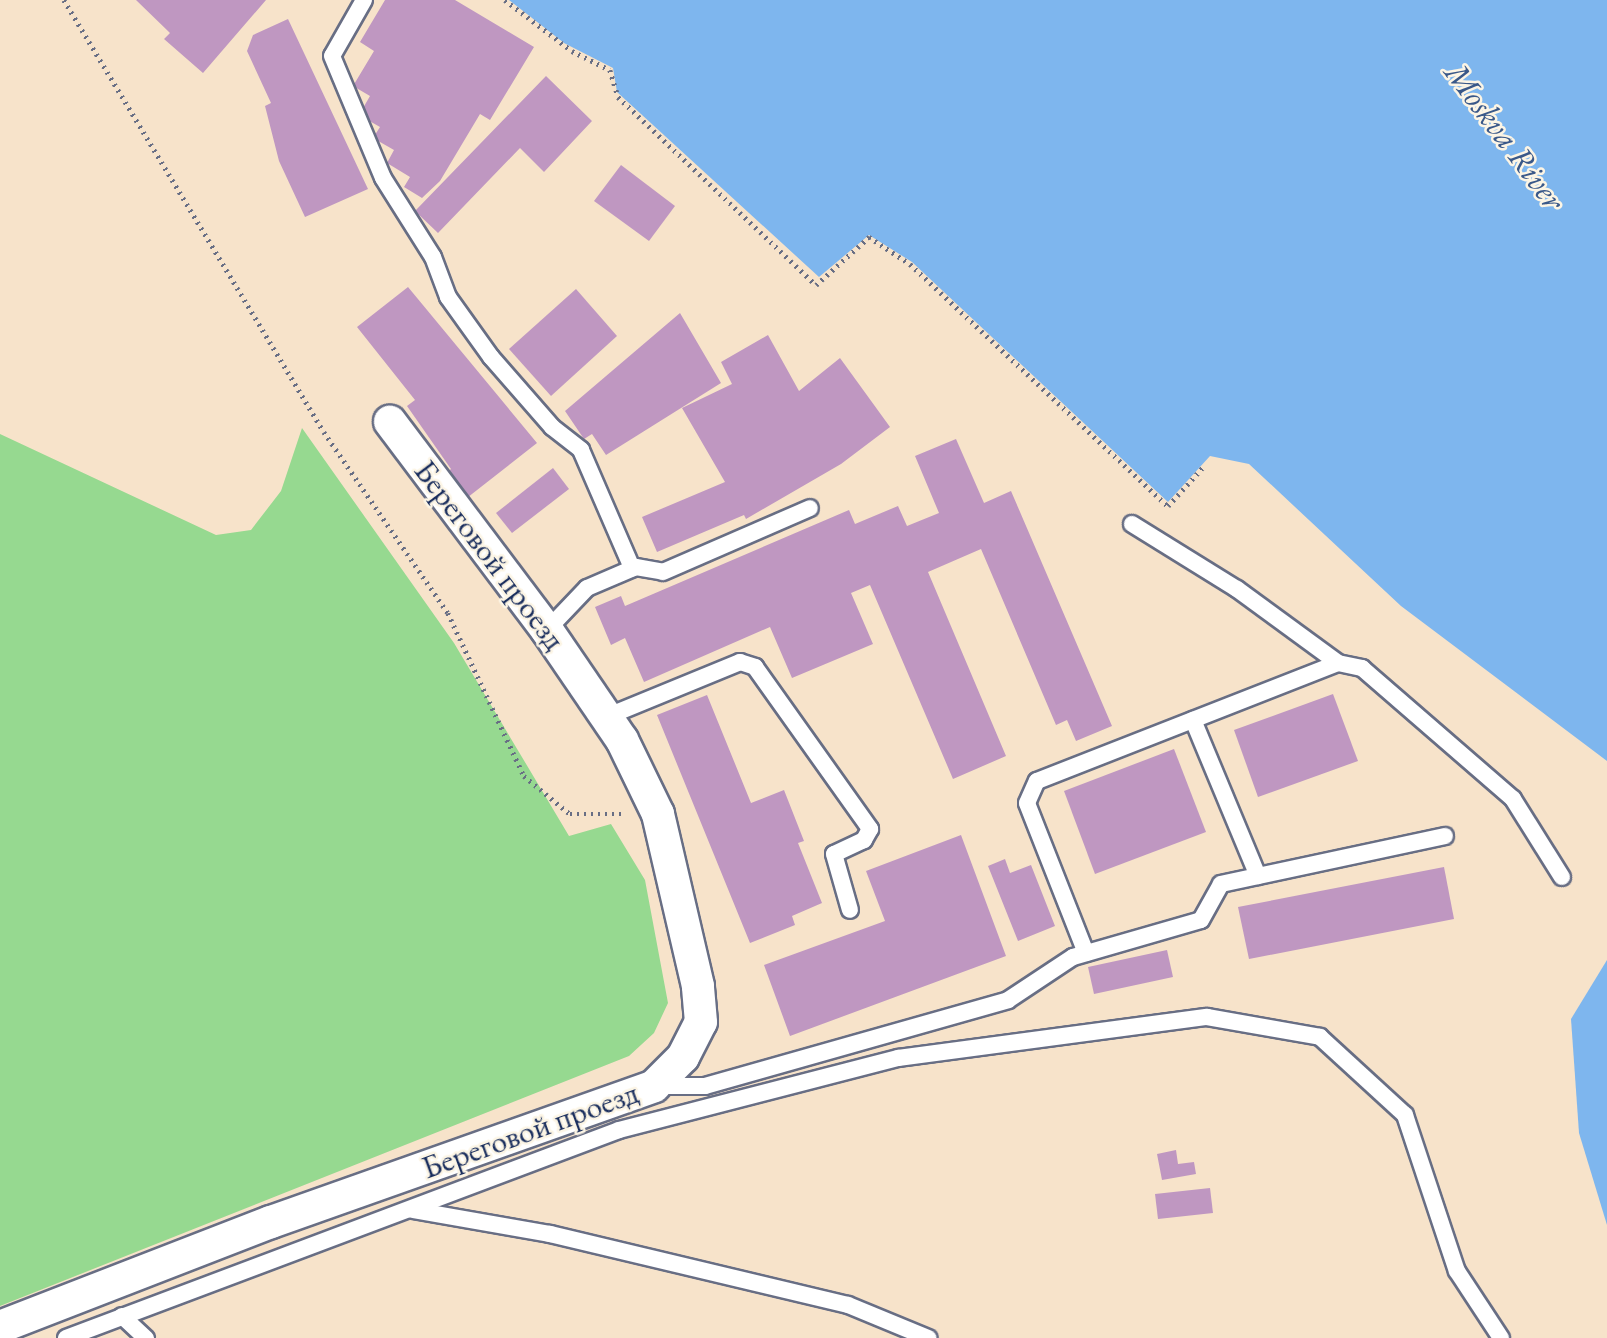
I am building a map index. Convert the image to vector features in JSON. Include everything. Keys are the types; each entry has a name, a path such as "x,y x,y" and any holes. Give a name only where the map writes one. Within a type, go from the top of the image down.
{"street":[{"name":"Береговой проезд","path":"0,1327 271,1222 654,1086 683,1057 701,1022 698,986 658,814 606,717 547,630 390,422"}],"lane":[{"path":"364,0 332,56 383,178 433,257 448,297 491,357 552,427 581,450 632,568"},
{"path":"547,630 587,588 632,568 663,572 810,509"},
{"path":"1132,524 1237,589 1338,663 1362,668 1513,799 1562,877"},
{"path":"606,717 740,662 755,667 870,829 864,840 834,854 850,909"},
{"path":"1086,953 1027,803 1028,792 1037,781 1338,663"},
{"path":"1193,720 1258,876"},
{"path":"654,1086 705,1086 1008,1000 1067,960 1201,920 1221,884 1445,836"},
{"path":"66,1338 618,1130 898,1058 1207,1017 1320,1037 1405,1115 1457,1271 1501,1338"},
{"path":"411,1210 551,1234 848,1306 928,1338"},
{"path":"122,1317 146,1338"}],"path":[{"path":"64,0 324,432 448,613 524,776 570,814 658,814"},
{"path":"505,0 572,51 610,70 618,97 816,285 869,237 910,264 1168,506 1203,467"}],"green space":[{"path":"302,428 454,643 569,836 611,824 645,880 668,1003 654,1033 629,1056 0,1306 0,434 216,535 251,530 281,491"}],"water":[{"name":"Moskva River","path":"509,0 1607,0 1607,761 1401,606 1249,464 1210,456 1168,502 912,262 869,235 819,277 617,92 613,68 564,43"},
{"path":"1607,960 1607,1225 1579,1133 1571,1019"}],"building":[{"path":"136,0 266,0 203,73 164,39 170,33"},
{"path":"385,0 455,0 534,47 490,120 480,114 440,181 422,198 404,187 410,177 387,163 394,150 373,138 380,127 359,115 370,96 353,86 374,51 360,42"},
{"path":"288,19 368,189 305,217 279,161 265,106 271,103 247,51 253,35"},
{"path":"546,76 592,121 544,172 520,148 438,233 415,211"},
{"path":"621,165 675,206 649,241 594,201"},
{"path":"408,287 537,443 463,501 443,476 451,469 407,406 415,400 357,327"},
{"path":"576,289 617,336 551,396 509,349"},
{"path":"680,313 721,383 606,455 592,434 584,439 565,411"},
{"path":"768,335 799,391 840,358 890,427 841,464 746,519 744,515 657,552 642,517 725,482 682,408 732,384 721,362"},
{"path":"956,439 984,503 1011,491 1112,726 1076,741 1067,720 1056,725 981,549 928,572 1006,756 953,779 870,585 851,593 873,644 792,678 770,627 644,682 625,638 611,645 595,607 621,596 625,606 849,510 855,524 898,506 907,526 939,513 915,456"},
{"path":"553,468 569,489 512,533 496,513"},
{"path":"1333,694 1358,761 1258,797 1234,730"},
{"path":"707,695 751,803 784,790 804,841 798,843 822,903 792,916 795,925 750,943 657,715"},
{"path":"1174,749 1206,832 1095,874 1064,791"},
{"path":"961,835 1006,956 790,1036 764,965 885,921 866,871"},
{"path":"1005,859 1010,873 1031,865 1055,926 1018,941 988,866"},
{"path":"1444,867 1454,919 1249,959 1238,907"},
{"path":"1167,950 1173,977 1094,994 1088,967"},
{"path":"1176,1150 1178,1164 1194,1162 1196,1174 1162,1180 1157,1154"},
{"path":"1210,1188 1213,1213 1158,1219 1155,1194"}]}
